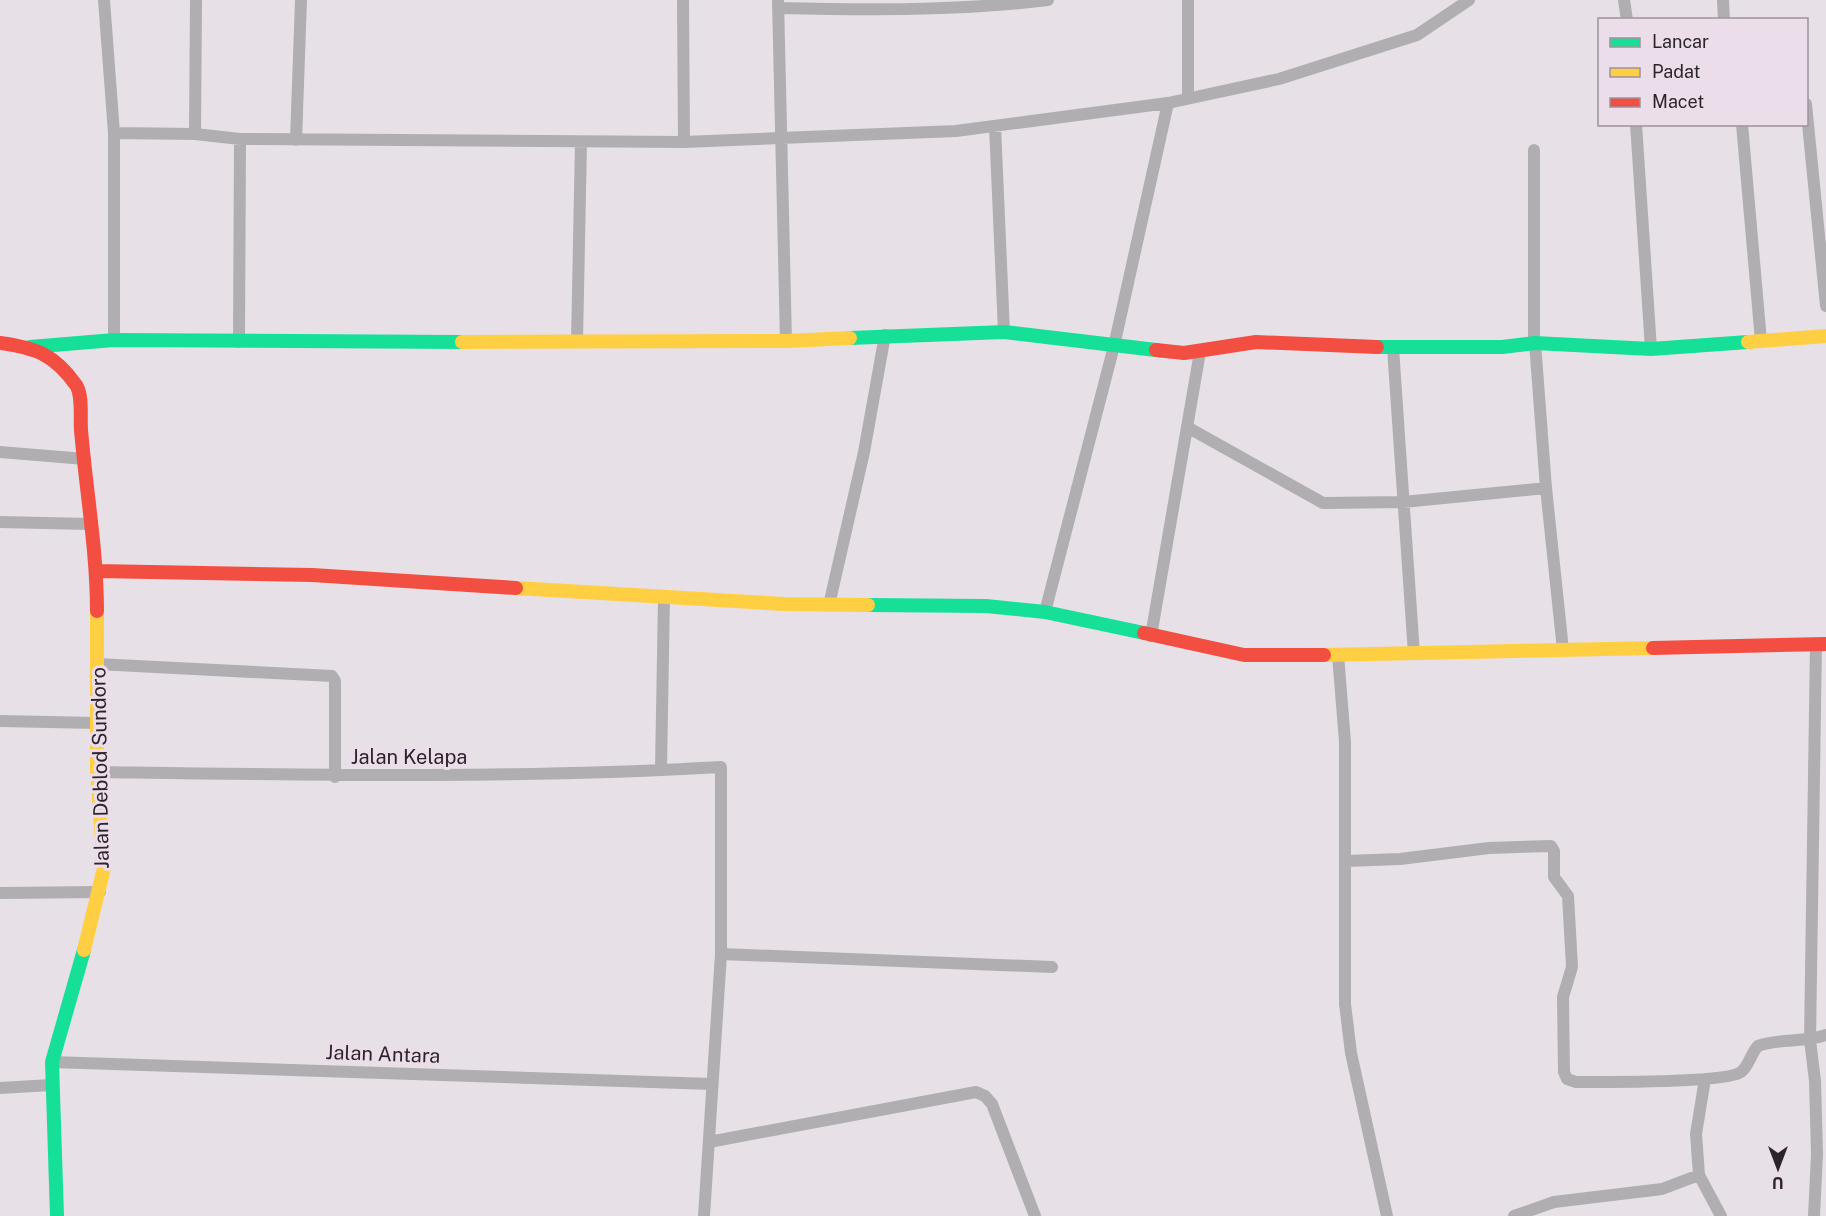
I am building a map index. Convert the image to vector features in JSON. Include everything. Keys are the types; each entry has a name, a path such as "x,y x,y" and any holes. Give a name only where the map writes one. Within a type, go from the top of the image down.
{"street":[{"path":"104,0 114,133 114,340"},
{"path":"195,134 196,0"},
{"path":"296,140 301,0"},
{"path":"683,0 684,142"},
{"path":"786,341 779,136 778,4 1010,5 1048,0"},
{"path":"1188,0 1188,98"},
{"path":"114,133 195,134 240,140 684,142 779,136 941,132 1168,103 1304,72 1417,35 1468,0"},
{"path":"1624,0 1626,18"},
{"path":"1723,0 1724,18"},
{"path":"1045,612 1114,346 1168,103"},
{"path":"1808,125 1826,306"},
{"path":"995,126 1004,332"},
{"path":"1636,126 1652,349"},
{"path":"1742,126 1761,341"},
{"path":"238,342 240,140"},
{"path":"577,342 581,142"},
{"path":"1534,150 1534,343 1563,650"},
{"path":"0,343 30,347 114,340 238,342 786,341 885,335 1004,332 1114,346 1200,352 1256,342 1393,348 1502,347 1534,343 1652,349 1826,336"},
{"path":"830,605 864,452 885,335"},
{"name":"Jalan Deblod Sundoro","path":"30,347 49,355 78,387 90,524 97,571 98,772 104,868 100,892 52,1062 57,1216"},
{"path":"1393,348 1414,654"},
{"path":"1150,636 1200,352"},
{"path":"1187,428 1323,503 1403,502 1546,488"},
{"path":"0,452 86,459"},
{"path":"0,522 90,524"},
{"path":"97,571 312,575 830,605 986,606 1045,612 1244,655 1414,654 1821,644 1810,1040 1822,1188 1814,1216"},
{"path":"661,770 664,597"},
{"path":"1338,655 1345,742 1345,1004 1351,1053 1387,1216"},
{"path":"98,664 332,676 335,681 335,777"},
{"path":"0,721 97,723"},
{"name":"Jalan Kelapa","path":"98,772 335,777 545,775 721,766 721,954"},
{"path":"1346,861 1400,859 1489,848 1551,846 1554,851 1554,877 1568,896 1572,967 1563,997 1564,1072 1568,1079 1576,1083 1705,1079 1742,1072 1758,1046 1768,1042 1810,1040 1826,1035"},
{"path":"0,893 100,892"},
{"path":"704,1216 721,954 1052,967"},
{"name":"Jalan Antara","path":"52,1062 712,1084"},
{"path":"1705,1079 1696,1134 1699,1175 1721,1216"},
{"path":"0,1088 51,1085"},
{"path":"709,1143 976,1092 985,1095 992,1104 1035,1216"},
{"path":"1514,1216 1554,1202 1662,1189 1699,1175"}],"traffic: fast":[{"path":"850,338 1004,332 1156,350"},
{"path":"30,347 114,340 462,342"},
{"path":"1377,347 1502,347 1535,343 1651,349 1748,342"},
{"path":"868,605 986,606 1045,612 1144,633"},
{"path":"57,1216 52,1062 84,950"}],"traffic: slow":[{"path":"1748,342 1826,336"},
{"path":"462,342 786,341 850,338"},
{"path":"516,588 784,604 868,605"},
{"path":"84,950 104,868 97,772 97,611"},
{"path":"1324,655 1653,648"}],"traffic: jam":[{"path":"1156,350 1184,353 1256,342 1377,347"},
{"path":"0,343 34,350 52,359 68,374 78,389 95,566 97,611"},
{"path":"97,571 312,575 516,588"},
{"path":"1144,633 1244,655 1324,655"},
{"path":"1653,648 1826,644"}]}
